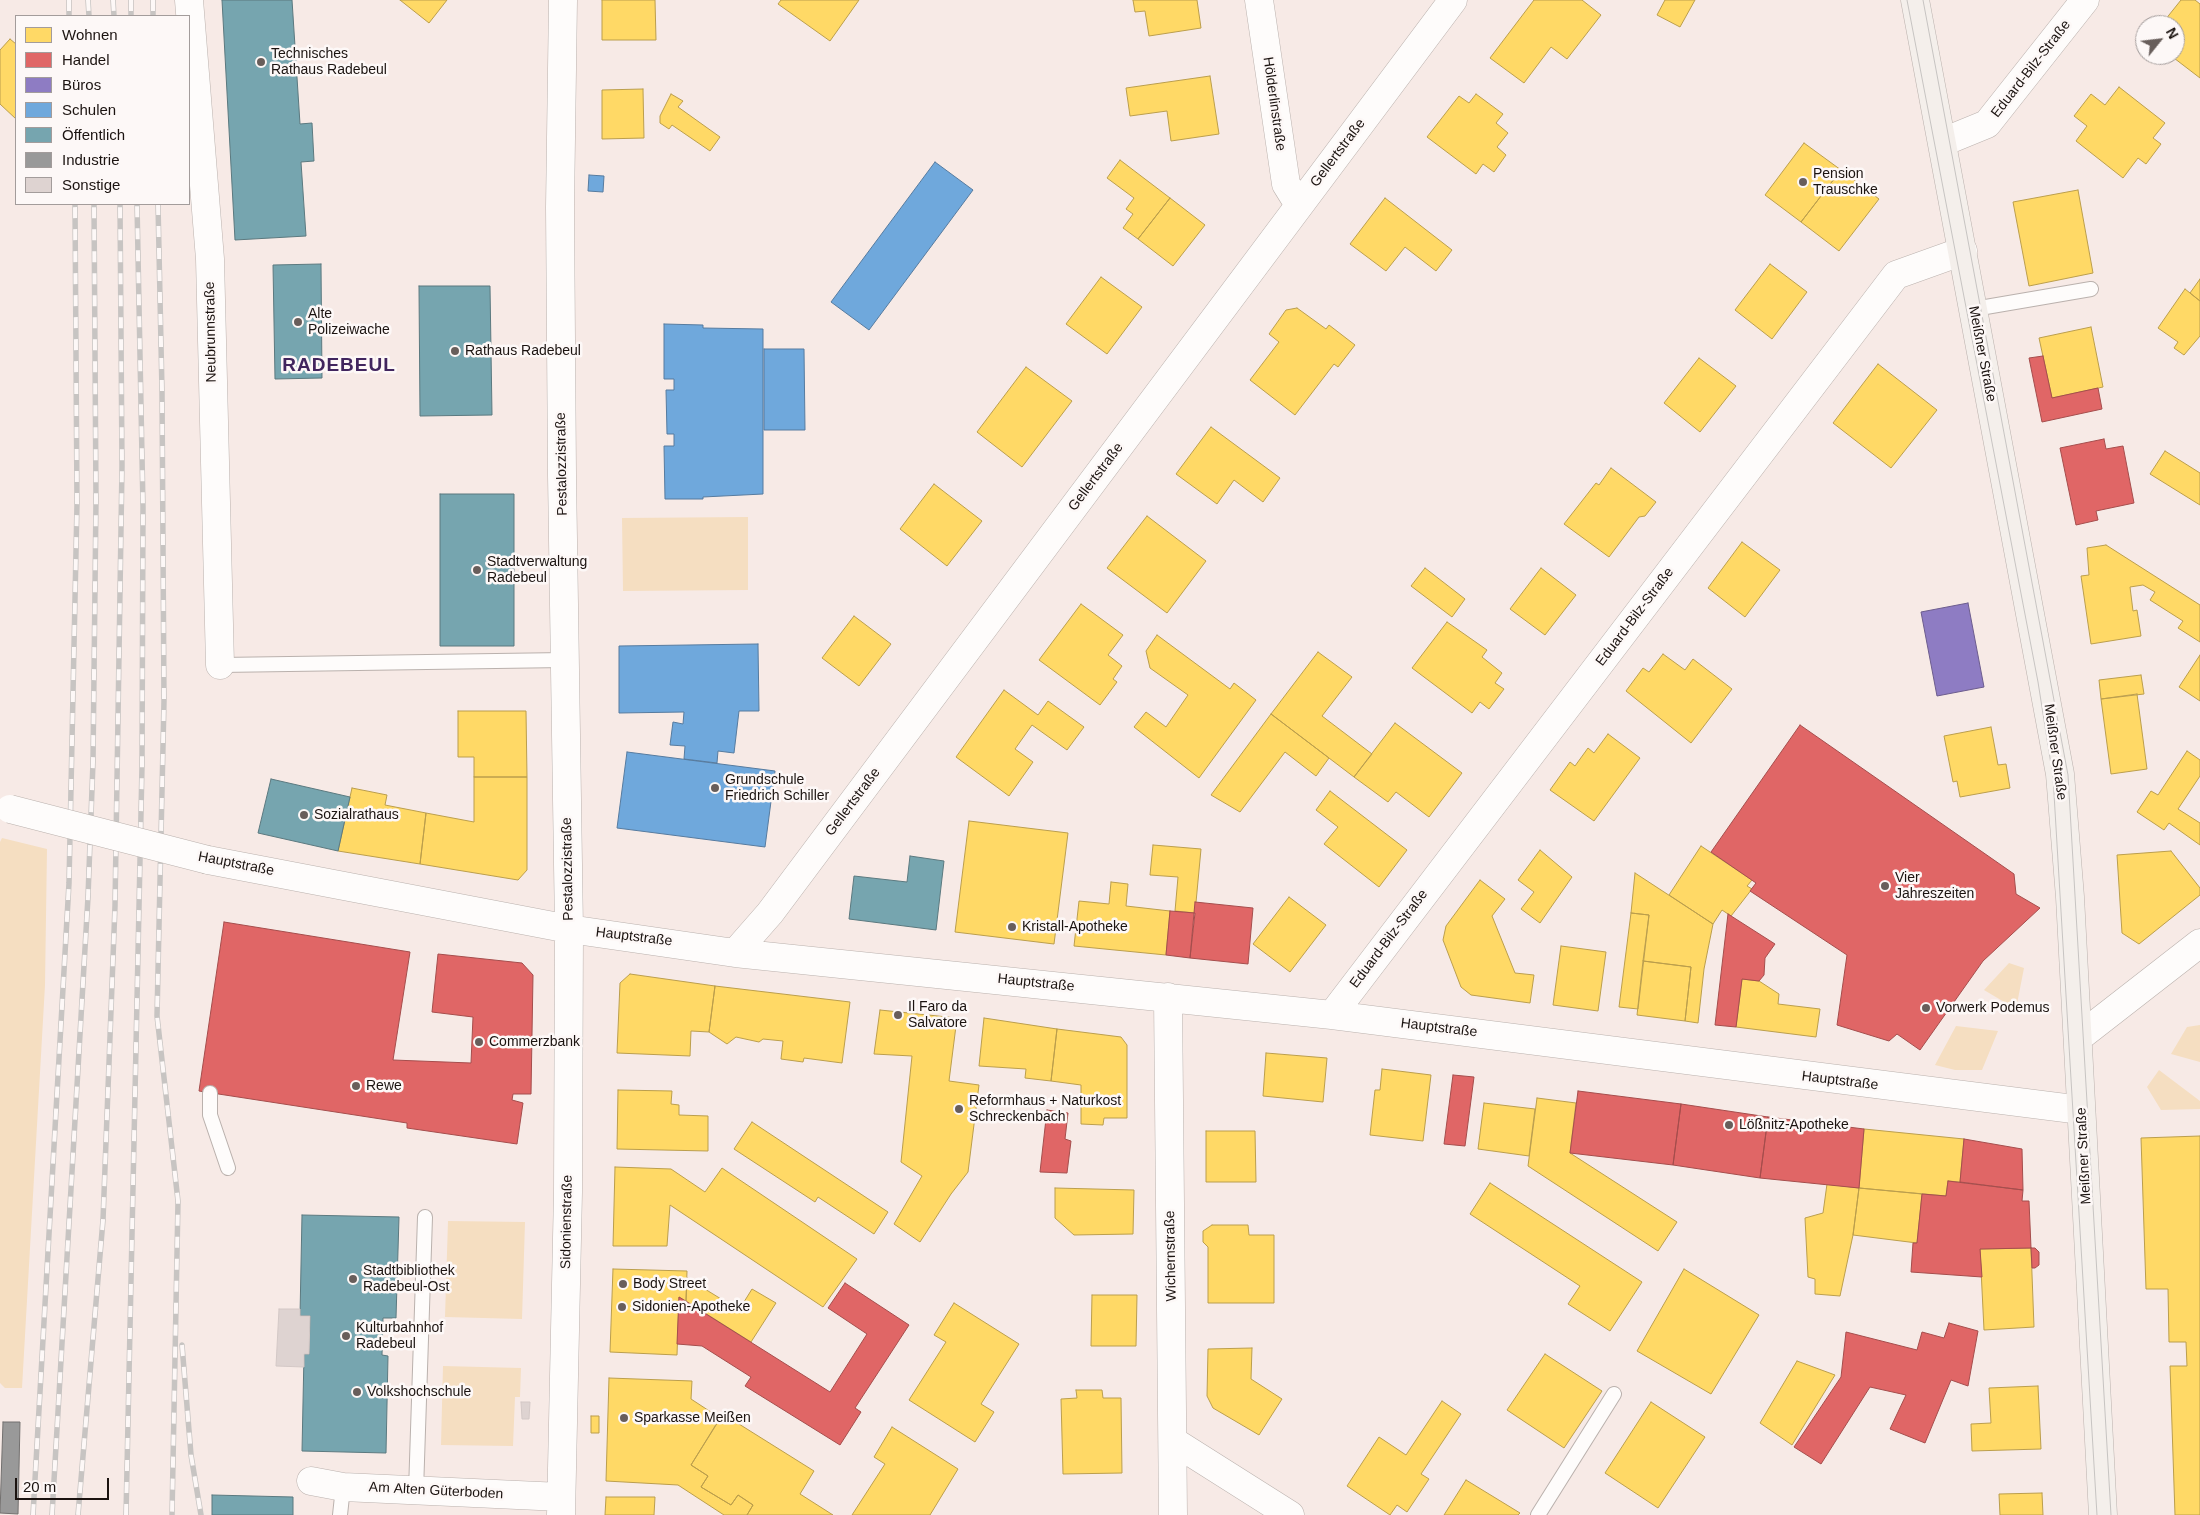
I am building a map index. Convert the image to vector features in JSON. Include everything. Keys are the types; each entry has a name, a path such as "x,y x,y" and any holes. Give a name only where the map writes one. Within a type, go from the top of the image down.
{"main road":[{"name":"Meißner Straße","path":"1915,0 2060,774 2078,1038 2103,1515"}],"street":[{"name":"Neubrunnstraße","path":"189,0 210,259 220,665"},
{"name":"Pestalozzistraße","path":"563,0 560,207 569,929"},
{"name":"Hölderlinstraße","path":"1259,0 1286,184 1299,206"},
{"name":"Gellertstraße","path":"735,953 770,914 1453,0"},
{"name":"Eduard-Bilz-Straße","path":"1943,142 1987,124 2085,0"},
{"name":"Eduard-Bilz-Straße","path":"1332,1014 1896,275 1963,251"},
{"name":"Hauptstraße","path":"5,808 208,860 569,929 735,953 1332,1014 2081,1110"},
{"name":"Sidonienstraße","path":"561,1506 568,1192 569,929"},
{"path":"2078,1038 2200,943"},
{"name":"Wichernstraße","path":"1168,997 1173,1441 1172,1515"},
{"path":"1173,1441 1290,1515"},
{"name":"Am Alten Güterboden","path":"311,1481 343,1487 416,1491 561,1506"}],"lane":[{"path":"1974,309 2091,289"},
{"path":"220,665 565,660"},
{"path":"210,1093 210,1115 228,1168"},
{"path":"416,1491 425,1217"},
{"path":"1538,1515 1614,1394"},
{"path":"340,1515 343,1487"}],"shaded area":[{"path":"748,517 748,590 623,591 622,518"},
{"path":"2,838 47,849 45,985 22,1388 5,1388 0,1383 0,842"},
{"path":"2009,963 2024,968 2016,1009 1984,990"},
{"path":"2200,1025 2200,1062 2171,1054 2187,1027"},
{"path":"1956,1026 1998,1031 1982,1070 1955,1070 1935,1065"},
{"path":"2159,1070 2200,1101 2200,1109 2161,1110 2147,1087"},
{"path":"448,1221 525,1222 522,1319 445,1317"},
{"path":"443,1366 521,1368 520,1397 515,1397 513,1446 441,1445"}],"building: Wohnen":[{"path":"400,0 447,0 429,23"},
{"path":"602,0 655,0 656,40 602,40"},
{"path":"781,0 859,0 830,41 778,4"},
{"path":"1133,0 1197,0 1201,28 1149,36 1145,11 1135,12"},
{"path":"1534,0 1582,0 1601,15 1567,59 1551,47 1524,83 1490,58"},
{"path":"1665,0 1695,0 1680,27 1657,15"},
{"path":"2181,0 2195,0 2200,4 2200,78 2183,65 2185,65 2185,15 2169,15"},
{"path":"10,39 15,43 15,118 0,104 0,50"},
{"path":"1210,76 1219,134 1171,141 1167,111 1130,116 1126,88"},
{"path":"2119,87 2165,123 2153,138 2161,144 2146,164 2138,158 2123,178 2076,141 2087,126 2074,116 2091,94 2105,105"},
{"path":"643,89 644,138 602,139 602,90"},
{"path":"671,94 683,101 678,107 720,137 710,151 672,125 669,129 660,123 660,116"},
{"path":"1476,94 1503,114 1496,123 1508,133 1497,147 1506,155 1494,172 1483,164 1476,174 1427,137 1459,96 1469,103"},
{"name":"Pension Trauschke","path":"1804,143 1841,170 1801,222 1765,195"},
{"path":"1120,160 1170,198 1138,239 1123,228 1133,214 1126,209 1134,198 1107,178"},
{"path":"1841,170 1879,199 1839,251 1801,222"},
{"path":"2078,190 2093,273 2029,286 2013,202"},
{"path":"1170,198 1205,225 1173,266 1138,239"},
{"path":"1385,198 1452,250 1436,271 1405,247 1386,271 1350,244"},
{"path":"1770,264 1807,292 1772,339 1735,310"},
{"path":"1101,277 1142,307 1107,354 1066,324"},
{"path":"2200,279 2200,301 2190,293"},
{"path":"2185,289 2200,301 2200,336 2184,355 2174,348 2178,342 2158,328"},
{"path":"1297,308 1326,329 1329,325 1355,345 1338,367 1334,364 1295,415 1250,380 1279,342 1269,334 1286,310"},
{"path":"2091,327 2103,387 2052,398 2039,338"},
{"path":"1699,358 1736,386 1700,432 1664,403"},
{"path":"1878,364 1937,410 1891,468 1833,423"},
{"path":"1026,367 1072,401 1022,467 977,432"},
{"path":"1211,427 1280,478 1263,502 1234,480 1217,504 1176,474"},
{"path":"2165,451 2200,473 2200,505 2150,474"},
{"path":"1611,468 1656,502 1645,516 1639,517 1609,557 1564,524 1596,483 1599,485"},
{"path":"934,484 982,521 947,566 900,529"},
{"path":"1147,516 1206,561 1167,613 1107,568"},
{"path":"1742,542 1780,570 1745,617 1708,588"},
{"path":"2106,545 2200,605 2200,642 2178,628 2183,621 2150,600 2155,592 2143,585 2130,587 2133,611 2137,610 2141,636 2091,644 2081,576 2089,575 2087,548"},
{"path":"1425,568 1465,599 1452,617 1411,586"},
{"path":"1541,568 1576,595 1545,635 1510,609"},
{"path":"1081,604 1123,635 1108,655 1122,666 1113,679 1117,682 1100,705 1039,660"},
{"path":"854,616 891,644 859,686 822,658"},
{"path":"1447,622 1487,650 1482,657 1502,673 1495,683 1504,689 1489,709 1480,702 1472,713 1412,668"},
{"path":"1157,635 1230,689 1234,683 1256,700 1199,778 1134,727 1146,712 1166,727 1188,695 1150,668 1146,651"},
{"path":"1318,652 1352,677 1322,716 1372,754 1354,777 1271,714"},
{"path":"1663,654 1685,670 1693,659 1732,689 1691,743 1626,691 1643,668 1649,672"},
{"path":"2200,655 2200,701 2179,687"},
{"path":"2141,675 2144,694 2101,699 2099,680"},
{"path":"1004,690 1038,715 1048,701 1084,727 1067,750 1032,725 1015,749 1033,762 1009,796 956,757"},
{"path":"2137,694 2147,769 2111,774 2101,699"},
{"path":"458,711 526,711 527,777 474,777 474,757 458,757"},
{"path":"1271,714 1329,758 1316,776 1285,752 1240,812 1211,795"},
{"path":"1395,723 1462,773 1429,817 1396,792 1388,802 1354,777"},
{"path":"1991,727 1998,765 2006,764 2010,788 1960,797 1957,781 1953,782 1944,736"},
{"path":"1608,734 1640,758 1594,821 1550,790 1570,762 1575,766 1588,748 1594,753"},
{"path":"2187,751 2200,760 2200,776 2178,809 2200,823 2200,845 2169,823 2164,830 2137,812 2151,791 2158,795"},
{"path":"474,777 527,777 527,870 518,880 420,864 426,813 474,822"},
{"path":"352,788 387,795 385,805 426,813 420,864 338,851"},
{"path":"1330,791 1407,850 1379,887 1324,844 1338,827 1316,810"},
{"path":"969,821 1068,833 1054,944 955,932"},
{"path":"1153,845 1201,849 1195,913 1175,911 1178,877 1150,875"},
{"path":"1701,846 1752,880 1747,886 1752,889 1731,916 1722,910 1713,924 1669,895"},
{"path":"1540,850 1572,877 1540,923 1521,909 1534,892 1518,880"},
{"path":"2171,851 2200,888 2200,895 2139,944 2122,933 2117,855"},
{"path":"1635,873 1713,924 1704,969 1698,1023 1685,1021 1691,967 1643,961 1649,915 1631,913"},
{"path":"1480,880 1505,899 1492,916 1515,973 1534,975 1530,1003 1471,995 1461,987 1443,940 1446,926"},
{"path":"1111,882 1128,884 1126,906 1170,911 1166,955 1074,946 1079,901 1109,904"},
{"path":"1289,897 1326,925 1290,972 1253,944"},
{"path":"1631,913 1649,915 1638,1009 1619,1007"},
{"path":"1561,946 1606,952 1598,1011 1553,1005"},
{"path":"1643,961 1691,967 1685,1021 1637,1015"},
{"path":"630,974 715,986 709,1032 691,1031 690,1056 617,1053 620,983"},
{"path":"1742,979 1759,981 1779,994 1778,1004 1820,1009 1816,1037 1736,1027"},
{"path":"715,986 850,1002 842,1063 804,1058 803,1062 781,1059 783,1041 763,1039 759,1042 736,1037 727,1044 709,1032"},
{"path":"880,1010 957,1018 949,1081 979,1085 968,1172 951,1194 920,1242 894,1224 922,1176 901,1162 912,1056 874,1054"},
{"path":"984,1018 1057,1029 1051,1081 1025,1078 1026,1069 979,1066"},
{"path":"1057,1029 1121,1037 1127,1045 1127,1118 1104,1118 1103,1125 1081,1124 1081,1085 1051,1081"},
{"path":"1266,1053 1327,1058 1323,1102 1263,1096"},
{"path":"1382,1069 1431,1075 1423,1141 1370,1135 1375,1090 1380,1090"},
{"path":"618,1090 672,1091 671,1104 679,1105 679,1115 708,1116 708,1151 617,1149"},
{"path":"1537,1098 1576,1103 1570,1153 1677,1222 1658,1251 1528,1166"},
{"path":"1484,1103 1535,1109 1529,1156 1478,1149"},
{"path":"752,1122 888,1212 874,1234 818,1197 815,1202 734,1149"},
{"path":"1864,1129 1964,1139 1960,1182 1948,1181 1946,1196 1859,1188"},
{"path":"1206,1131 1255,1131 1256,1182 1206,1182"},
{"path":"2200,1136 2200,1515 2175,1515 2170,1366 2187,1366 2186,1342 2169,1342 2168,1289 2146,1289 2141,1138"},
{"path":"615,1167 671,1169 705,1192 722,1168 857,1259 823,1307 670,1205 667,1246 613,1246"},
{"path":"1490,1183 1642,1282 1610,1331 1568,1304 1580,1286 1470,1214"},
{"path":"1827,1184 1859,1188 1853,1235 1840,1296 1815,1294 1815,1279 1808,1277 1805,1218 1823,1213"},
{"path":"1055,1188 1134,1190 1133,1234 1074,1235 1055,1218"},
{"path":"1859,1188 1922,1194 1917,1243 1853,1235"},
{"path":"1212,1225 1248,1225 1249,1235 1274,1235 1274,1303 1208,1303 1208,1247 1203,1242 1203,1231"},
{"path":"2031,1248 2034,1327 1984,1330 1980,1249"},
{"path":"613,1269 687,1271 686,1301 679,1297 677,1355 610,1352"},
{"path":"1684,1269 1759,1315 1711,1394 1637,1351"},
{"path":"687,1278 739,1310 752,1289 776,1303 751,1342 686,1301"},
{"path":"1092,1295 1137,1295 1136,1346 1091,1346"},
{"path":"954,1303 1019,1344 981,1404 994,1412 975,1442 909,1400 946,1342 934,1335"},
{"path":"1252,1348 1251,1379 1282,1399 1259,1435 1213,1408 1207,1396 1208,1349"},
{"path":"1545,1354 1602,1391 1564,1448 1507,1410"},
{"path":"1797,1361 1835,1375 1792,1445 1760,1423"},
{"path":"609,1378 692,1381 691,1399 720,1418 691,1465 708,1476 701,1487 731,1505 738,1495 753,1505 747,1515 724,1515 678,1485 606,1481"},
{"path":"2038,1386 2041,1449 1972,1451 1971,1424 1991,1423 1989,1388"},
{"path":"1076,1390 1102,1390 1103,1398 1121,1398 1122,1473 1063,1474 1061,1399 1077,1398"},
{"path":"1442,1401 1461,1414 1421,1474 1429,1479 1407,1512 1397,1505 1390,1515 1347,1486 1379,1437 1406,1455"},
{"path":"1651,1402 1705,1437 1658,1508 1605,1473"},
{"path":"723,1414 814,1471 800,1494 833,1515 747,1515 753,1505 738,1495 731,1505 701,1487 708,1476 691,1465"},
{"path":"591,1416 599,1416 599,1433 591,1433"},
{"path":"892,1427 958,1469 930,1515 852,1515 885,1464 874,1457"},
{"path":"1466,1480 1520,1513 1518,1515 1444,1515"},
{"path":"2042,1493 2043,1515 2000,1515 1999,1494"},
{"path":"606,1497 655,1497 654,1515 605,1515"}],"building: Handel":[{"path":"2043,356 2052,398 2098,388 2102,409 2042,422 2029,358"},
{"path":"2104,439 2106,449 2123,446 2134,503 2096,511 2098,520 2076,525 2060,448"},
{"name":"Vier Jahreszeiten","path":"1800,725 2014,874 2016,894 2040,908 1983,961 1920,1050 1897,1034 1889,1041 1837,1025 1847,955 1750,891 1756,883 1711,852"},
{"path":"1195,902 1253,908 1248,964 1190,958"},
{"path":"1170,911 1195,913 1190,958 1166,955"},
{"path":"1728,914 1775,944 1765,958 1764,975 1759,981 1742,979 1736,1027 1715,1025"},
{"path":"224,922 410,952 393,1060 471,1063 473,1017 432,1012 438,954 522,963 533,975 531,1094 513,1094 512,1100 523,1103 517,1144 407,1128 407,1123 199,1091"},
{"path":"1453,1075 1474,1077 1465,1146 1444,1144"},
{"path":"1578,1091 1681,1104 1673,1165 1570,1153"},
{"path":"1681,1104 1768,1117 1760,1178 1673,1165"},
{"path":"1047,1110 1068,1113 1065,1139 1071,1141 1067,1173 1040,1172"},
{"path":"1768,1117 1864,1129 1859,1188 1760,1178"},
{"path":"1964,1139 2022,1149 2023,1190 1960,1182"},
{"path":"1948,1181 2023,1190 2022,1201 2029,1201 2031,1248 1980,1249 1982,1277 1911,1272 1913,1243 1917,1243 1922,1194 1946,1196"},
{"path":"2031,1248 2035,1248 2039,1252 2039,1265 2035,1268 2032,1268"},
{"path":"845,1283 909,1325 855,1408 861,1412 840,1445 745,1386 751,1377 702,1346 677,1344 679,1297 830,1392 867,1334 828,1308"},
{"path":"1949,1323 1978,1331 1968,1386 1951,1380 1925,1443 1890,1429 1906,1395 1870,1387 1821,1464 1794,1447 1841,1377 1846,1332 1917,1350 1922,1332 1944,1338"}],"building: Büros":[{"path":"1968,603 1984,687 1937,696 1921,612"}],"building: Schulen":[{"path":"935,162 973,190 869,330 831,302"},
{"path":"589,175 604,176 603,192 588,191"},
{"path":"664,324 703,325 703,328 763,329 763,494 703,497 703,499 665,499 664,446 674,446 674,434 667,434 666,390 674,390 674,379 664,379"},
{"path":"764,349 804,349 805,430 764,430"},
{"path":"758,644 759,711 739,711 734,753 718,751 717,763 684,759 685,746 670,745 673,722 683,724 684,712 619,713 619,646"},
{"path":"627,752 775,771 765,847 617,828"}],"building: Öffentlich":[{"name":"Technisches Rathaus Radebeul","path":"222,0 292,0 300,124 312,123 314,161 301,162 306,236 235,240"},
{"name":"Alte Polizeiwache","path":"321,264 322,378 275,379 273,265"},
{"name":"Rathaus Radebeul","path":"419,286 490,286 492,415 420,416"},
{"name":"Stadtverwaltung Radebeul","path":"440,494 514,494 514,646 440,646"},
{"name":"Sozialrathaus","path":"271,779 350,797 338,851 258,833"},
{"path":"910,856 944,861 936,930 849,919 854,876 907,882"},
{"name":"Kulturbahnhof Radebeul","path":"302,1215 399,1217 396,1318 383,1318 382,1355 388,1356 386,1453 302,1451 304,1354 309,1354 310,1316 300,1316"},
{"path":"212,1495 293,1497 293,1515 212,1515"}],"building: Industrie":[{"path":"3,1422 20,1422 18,1514 0,1513"}],"building: Sonstige":[{"path":"279,1309 300,1309 300,1316 310,1316 309,1354 304,1354 304,1367 276,1366"},
{"path":"521,1402 530,1402 529,1419 522,1419"}],"tram line":[{"path":"1907,0 2038,682 2053,777 2097,1515"},
{"path":"1923,0 2068,775 2111,1515"}],"railway":[{"path":"69,0 69,15"},
{"path":"88,0 89,15"},
{"path":"113,0 114,15"},
{"path":"131,0 131,15"},
{"path":"153,0 153,15"},
{"path":"33,1515 69,883 77,504 75,205"},
{"path":"52,1515 88,897 93,762 96,500 94,205"},
{"path":"78,1515 103,1220 115,906 122,466 120,205"},
{"path":"126,1515 142,766 143,507 137,205"},
{"path":"158,205 162,391 164,701 157,1016 178,1201 172,1515"},
{"path":"182,1345 191,1455 201,1515"}],"place":[{"name":"Technisches Rathaus Radebeul","path":"261,62"},
{"name":"Pension Trauschke","path":"1803,182"},
{"name":"Alte Polizeiwache","path":"298,322"},
{"name":"Rathaus Radebeul","path":"455,351"},
{"name":"Stadtverwaltung Radebeul","path":"477,570"},
{"name":"Grundschule Friedrich Schiller","path":"715,788"},
{"name":"Sozialrathaus","path":"304,815"},
{"name":"Vier Jahreszeiten","path":"1885,886"},
{"name":"Kristall-Apotheke","path":"1012,927"},
{"name":"Vorwerk Podemus","path":"1926,1008"},
{"name":"Il Faro da Salvatore","path":"898,1015"},
{"name":"Commerzbank","path":"479,1042"},
{"name":"Rewe","path":"356,1086"},
{"name":"Reformhaus + Naturkost Schreckenbach","path":"959,1109"},
{"name":"Lößnitz-Apotheke","path":"1729,1125"},
{"name":"Stadtbibliothek Radebeul-Ost","path":"353,1279"},
{"name":"Body Street","path":"623,1284"},
{"name":"Sidonien-Apotheke","path":"622,1307"},
{"name":"Kulturbahnhof Radebeul","path":"346,1336"},
{"name":"Volkshochschule","path":"357,1392"},
{"name":"Sparkasse Meißen","path":"624,1418"}],"district":[{"name":"RADEBEUL","path":"339,366"}]}
